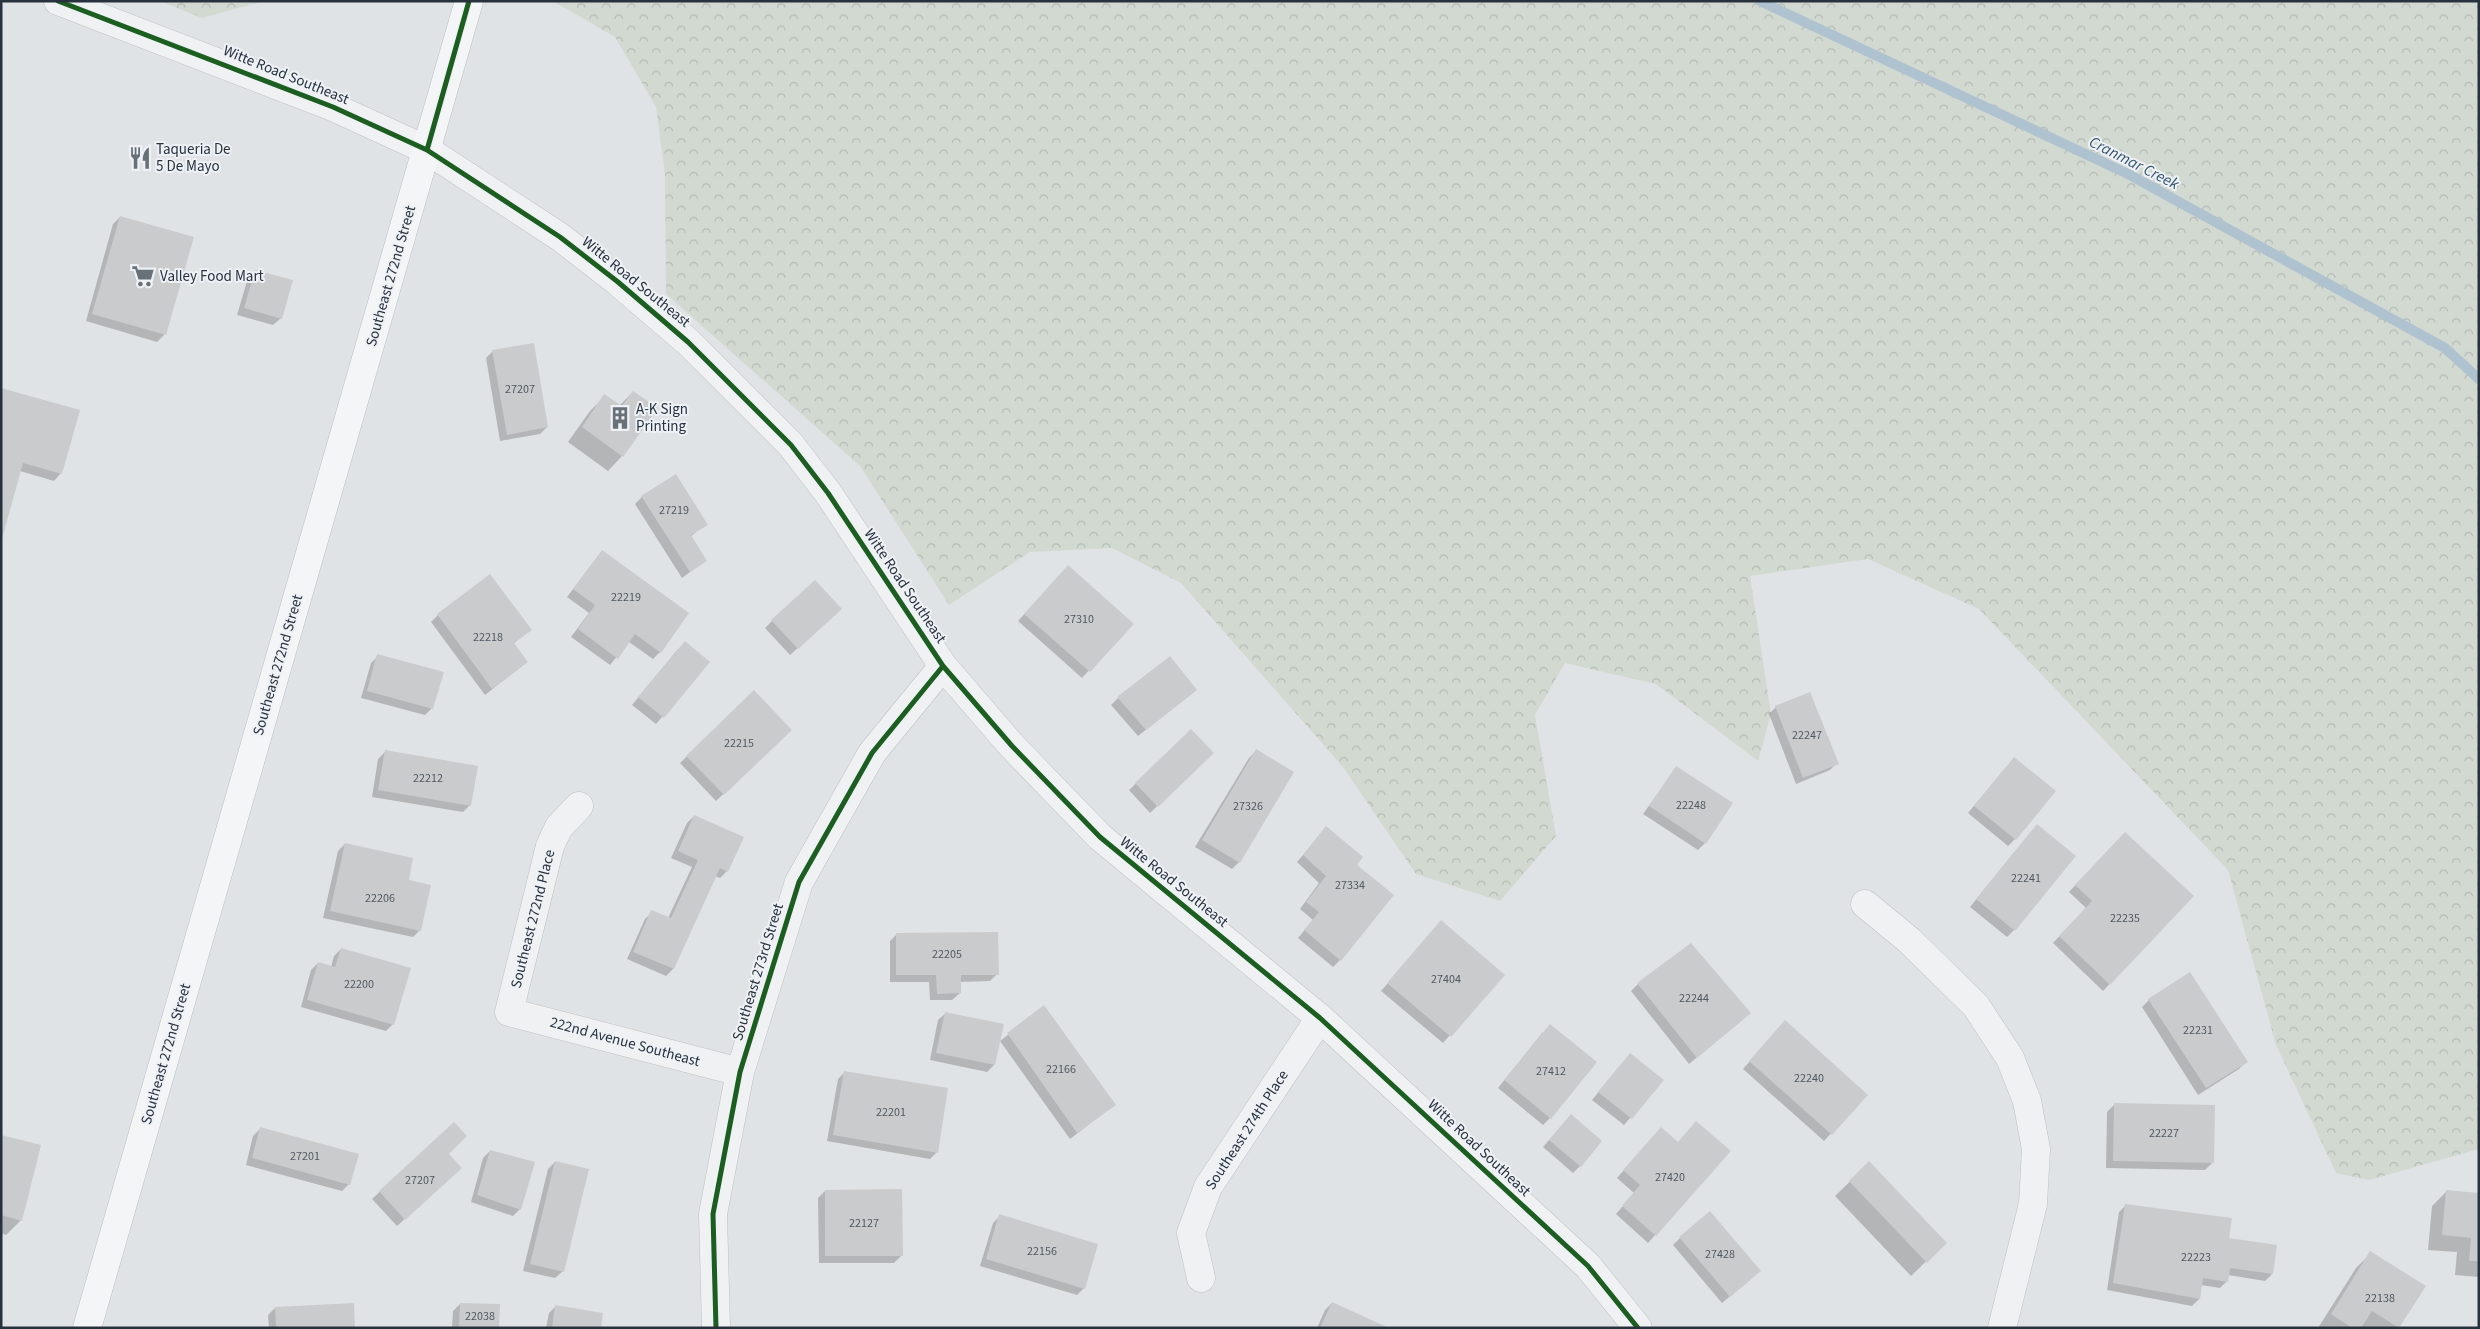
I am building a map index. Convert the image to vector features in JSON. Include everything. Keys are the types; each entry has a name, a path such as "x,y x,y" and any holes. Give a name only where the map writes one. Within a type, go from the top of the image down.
{"main road":[{"name":"Southeast 272nd Street","path":"87,1328 469,1"}],"street":[{"name":"Witte Road Southeast","path":"58,1 333,107 427,150 560,237 688,342 791,445 828,492 943,666 1012,746 1100,837 1320,1018 1588,1266 1638,1328"},
{"name":"Southeast 273rd Street","path":"716,1328 712,1214 740,1072 799,882 872,753 943,666"},
{"name":"Southeast 272nd Place","path":"510,1012 550,846 559,827 579,806"},
{"path":"1865,904 1910,941 1976,1006 2010,1058 2027,1101 2036,1149 2033,1204 2002,1328"},
{"name":"222nd Avenue Southeast","path":"510,1012 740,1072"},
{"name":"Southeast 274th Place","path":"1201,1278 1191,1233 1208,1188 1320,1018"}],"green space":[{"path":"160,1 264,1 202,18"},
{"path":"553,1 2479,1 2479,1149 2369,1180 2336,1173 2276,1045 2228,870 1979,609 1868,559 1750,576 1771,714 1758,761 1656,684 1565,663 1535,715 1556,836 1500,901 1416,874 1343,767 1181,583 1112,548 1030,552 949,605 860,466 666,294 665,174 656,107 615,37"}],"building":[{"name":"Valley Food Mart","path":"120,216 194,237 166,335 92,314"},
{"path":"255,270 293,280 282,319 244,308"},
{"path":"534,343 548,427 507,435 492,350"},
{"path":"1,388 80,410 62,474 23,463 2,539"},
{"name":"A-K Sign Printing","path":"633,391 658,408 623,457 582,427 604,394 622,406"},
{"path":"676,474 708,525 691,535 707,561 690,572 641,496"},
{"path":"602,550 689,613 661,653 635,634 618,659 578,629 595,605 573,589"},
{"path":"1068,565 1134,624 1090,672 1024,614"},
{"path":"490,574 532,630 514,643 528,662 492,689 437,614"},
{"path":"815,580 842,609 798,649 771,620"},
{"path":"685,641 710,662 664,718 638,697"},
{"path":"377,654 444,672 433,709 367,691"},
{"path":"1170,656 1197,690 1146,730 1117,697"},
{"path":"754,690 792,730 724,795 686,756"},
{"path":"1810,692 1839,764 1803,778 1775,706"},
{"path":"1191,729 1214,753 1158,807 1135,783"},
{"path":"1256,749 1294,772 1240,863 1202,840"},
{"path":"385,750 478,766 471,806 378,790"},
{"path":"2014,757 2056,791 2016,840 1974,806"},
{"path":"1676,766 1733,803 1706,844 1649,806"},
{"path":"694,815 744,837 728,872 720,868 674,969 633,952 651,910 671,918 698,860 678,851"},
{"path":"2037,824 2076,856 2015,931 1976,899"},
{"path":"1326,826 1363,857 1357,865 1394,895 1341,961 1304,930 1319,912 1306,902 1326,876 1303,855"},
{"path":"2125,832 2194,896 2110,985 2059,936 2092,901 2075,885"},
{"path":"345,843 413,858 409,880 431,885 421,931 330,911"},
{"path":"1441,920 1505,975 1451,1037 1387,983"},
{"path":"998,932 999,975 961,975 961,993 937,994 936,975 896,975 896,933"},
{"path":"1691,943 1751,1013 1697,1058 1637,983"},
{"path":"341,948 411,968 394,1025 307,1000 318,962 335,967"},
{"path":"2190,972 2248,1062 2206,1088 2148,999"},
{"path":"1044,1005 1116,1105 1077,1133 1007,1033"},
{"path":"945,1012 1004,1024 995,1065 936,1053"},
{"path":"1785,1020 1868,1095 1832,1135 1749,1061"},
{"path":"1550,1024 1597,1062 1551,1119 1504,1080"},
{"path":"1630,1053 1664,1080 1632,1119 1598,1092"},
{"path":"844,1071 948,1088 938,1153 833,1135"},
{"path":"2114,1103 2215,1105 2214,1163 2113,1161"},
{"path":"1571,1114 1602,1141 1581,1167 1549,1140"},
{"path":"1696,1121 1731,1151 1656,1236 1622,1206 1640,1185 1623,1170 1661,1127 1678,1142"},
{"path":"454,1122 467,1136 449,1154 462,1168 405,1220 379,1191"},
{"path":"260,1127 359,1154 350,1185 252,1158"},
{"path":"1,1135 41,1145 22,1221 1,1215"},
{"path":"490,1150 535,1162 521,1210 477,1195"},
{"path":"555,1161 589,1169 564,1272 530,1264"},
{"path":"1869,1161 1947,1243 1927,1263 1849,1181"},
{"path":"902,1189 903,1256 825,1256 825,1190"},
{"path":"2446,1190 2479,1193 2479,1261 2469,1261 2471,1238 2442,1235"},
{"path":"2125,1204 2232,1218 2229,1238 2277,1245 2273,1274 2230,1268 2228,1282 2203,1278 2200,1299 2113,1283"},
{"path":"1710,1211 1761,1271 1730,1297 1679,1237"},
{"path":"999,1214 1098,1244 1085,1289 986,1259"},
{"path":"2370,1251 2426,1286 2399,1328 2372,1311 2361,1328 2352,1328 2331,1314"},
{"path":"1332,1302 1389,1328 1320,1328"},
{"path":"354,1303 355,1328 276,1328 275,1307"},
{"path":"460,1303 500,1304 499,1328 459,1328"},
{"path":"555,1305 603,1313 601,1328 552,1328"}],"waterway":[{"name":"Cranmar Creek","path":"1760,1 2128,174 2445,348 2479,379"}],"cycle path":[{"path":"58,1 333,107 427,150 560,237 618,282 688,342 791,445 828,493 943,666 1012,746 1100,837 1320,1018 1588,1266 1638,1328"},
{"path":"427,150 469,1"},
{"path":"716,1328 713,1214 740,1072 799,882 872,753 943,666"}],"place":[{"name":"Taqueria De 5 De Mayo","path":"140,158"},
{"name":"Valley Food Mart","path":"143,276"},
{"name":"A-K Sign Printing","path":"620,418"}]}
